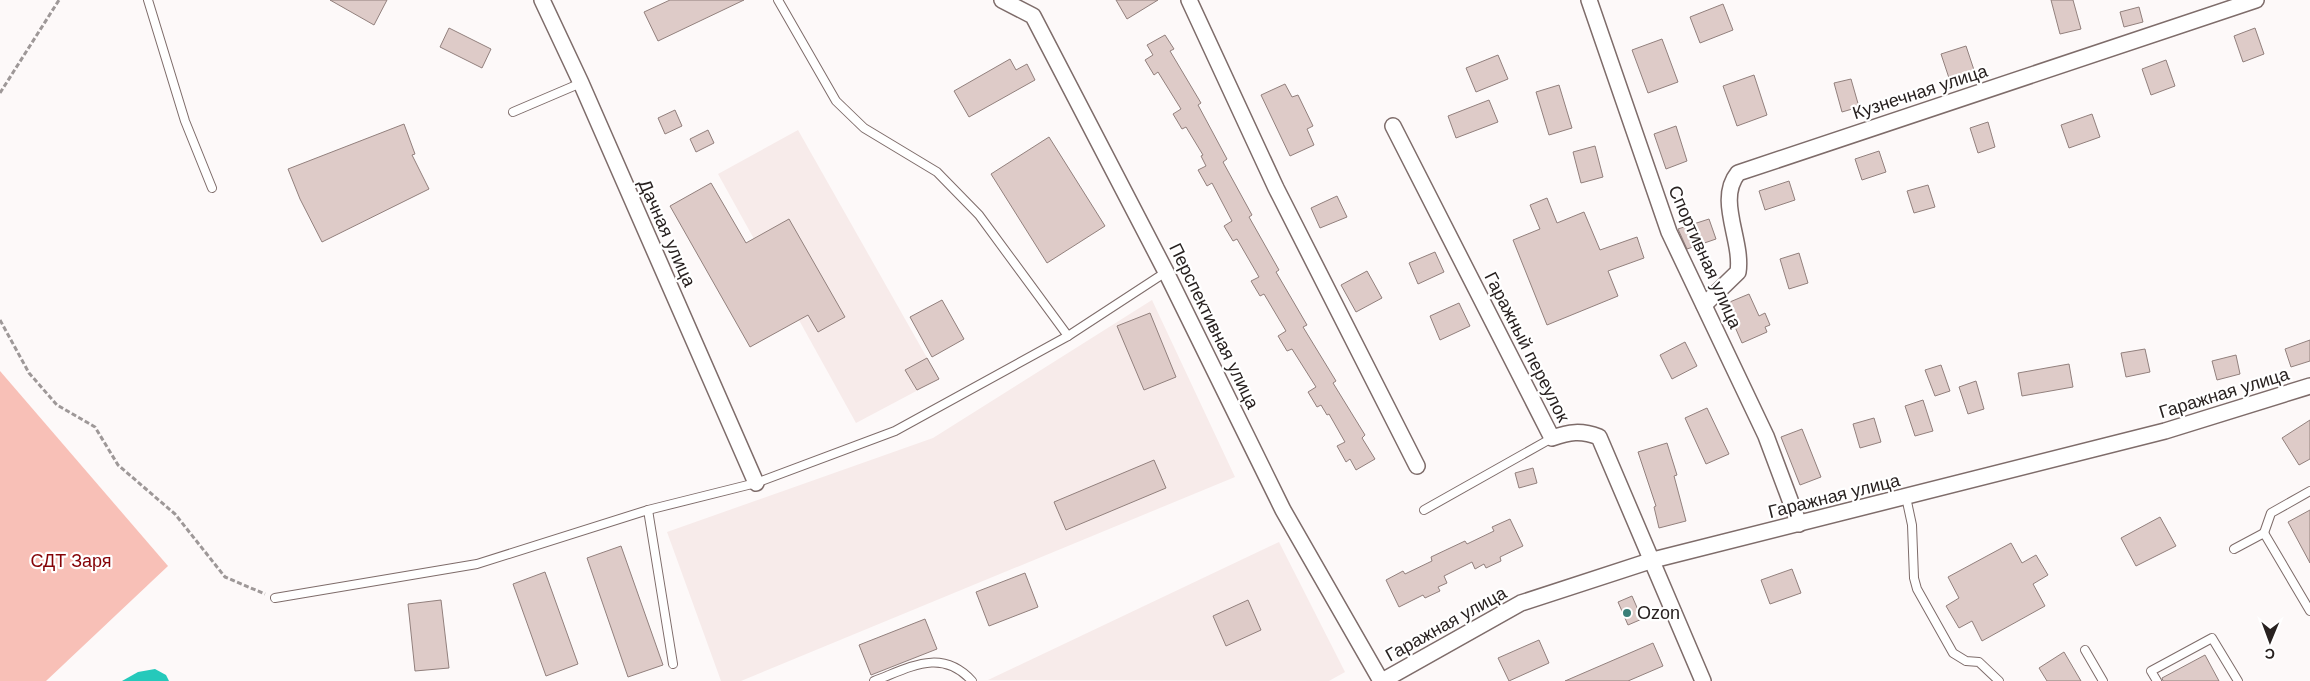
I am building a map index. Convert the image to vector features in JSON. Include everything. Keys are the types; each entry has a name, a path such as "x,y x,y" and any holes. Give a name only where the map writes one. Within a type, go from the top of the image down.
{"street":[{"name":"Дачная улица","path":"542,0 581,83 756,483"},
{"name":"Перспективная улица","path":"1002,0 1033,16 1166,272 1283,510 1382,681"},
{"path":"1189,0 1276,188 1417,466"},
{"name":"Спортивная улица","path":"1589,0 1669,232 1766,436 1798,524"},
{"name":"Кузнечная улица","path":"1704,305 1738,272 1738,253 1728,194 1731,181 1738,172 2256,0"},
{"name":"Гаражный переулок","path":"1393,126 1552,438 1570,432 1585,431 1599,436 1704,681"},
{"name":"Гаражная улица","path":"1382,681 1521,603 1653,560 2165,431 2310,386"}],"lane":[{"path":"148,0 185,121 212,188"},
{"path":"778,0 836,101 864,128 937,172 979,215 1068,336"},
{"path":"513,112 581,83"},
{"path":"275,598 477,564 648,510 756,483 895,431 1068,336 1166,272"},
{"path":"1424,510 1552,438"},
{"path":"2234,549 2264,533 2271,512 2310,491"},
{"path":"1906,497 1912,525 1914,578 1917,589 1953,653 1966,660 1979,662 1999,681"},
{"path":"648,510 673,664"},
{"path":"2264,533 2310,611"},
{"path":"2157,681 2151,671 2212,638 2238,681"},
{"path":"2085,650 2103,681"},
{"path":"874,681 928,661 953,666 972,681"}],"path":[{"path":"0,93 59,0"},
{"path":"0,320 29,373 57,405 95,427 118,465 175,514 225,577 275,598"}],"shaded area":[{"path":"798,130 939,379 856,423 718,174"},
{"path":"1152,300 1235,477 741,681 721,681 667,532 933,438"},
{"path":"1279,542 1345,672 1329,681 988,680"}],"green space":[{"name":"СДТ Заря","path":"0,371 168,566 46,681 0,681"}],"water":[{"path":"155,669 166,675 169,681 122,681 138,672"}],"building":[{"path":"330,0 387,0 374,25"},
{"path":"670,0 744,0 658,41 644,12"},
{"path":"1116,0 1158,0 1127,19"},
{"path":"2051,0 2073,0 2081,29 2060,34"},
{"path":"1723,4 1733,30 1700,43 1690,17"},
{"path":"2139,7 2143,22 2124,27 2120,12"},
{"path":"449,28 491,49 482,68 440,47"},
{"path":"2255,28 2264,54 2243,62 2234,36"},
{"path":"1165,35 1174,49 1170,51 1201,103 1198,105 1227,159 1223,162 1252,215 1249,217 1279,270 1276,272 1307,325 1303,327 1336,381 1333,383 1365,435 1362,438 1375,459 1356,470 1350,459 1346,462 1337,446 1345,442 1329,414 1327,415 1321,405 1317,407 1308,392 1316,387 1292,349 1287,351 1278,336 1286,331 1264,294 1260,296 1251,281 1259,277 1237,239 1233,241 1224,226 1232,221 1212,183 1207,186 1198,170 1206,166 1201,156 1203,155 1186,127 1182,129 1173,114 1181,109 1158,72 1154,75 1145,60 1153,55 1147,45"},
{"path":"1662,39 1678,82 1648,93 1632,50"},
{"path":"1966,46 1975,73 1950,81 1941,54"},
{"path":"1498,55 1508,79 1476,92 1466,68"},
{"path":"1010,59 1016,70 1027,64 1035,80 969,117 954,91"},
{"path":"2166,60 2175,86 2151,95 2142,69"},
{"path":"1754,75 1767,115 1737,126 1723,86"},
{"path":"1851,79 1859,107 1842,112 1834,83"},
{"path":"1285,84 1292,97 1298,95 1313,126 1307,129 1314,145 1290,156 1261,95"},
{"path":"1559,85 1572,128 1549,135 1536,92"},
{"path":"1489,100 1498,122 1456,138 1448,116"},
{"path":"675,110 682,126 665,134 658,118"},
{"path":"2092,114 2100,137 2069,148 2061,125"},
{"path":"1988,122 1995,147 1978,153 1970,128"},
{"path":"404,124 415,154 412,155 429,189 322,242 300,199 288,169"},
{"path":"1676,126 1687,161 1666,169 1654,134"},
{"path":"708,130 714,143 696,152 690,139"},
{"path":"1049,137 1105,226 1047,263 991,174"},
{"path":"1595,146 1603,177 1581,183 1573,152"},
{"path":"1879,151 1886,172 1862,180 1855,159"},
{"path":"1789,181 1795,200 1765,210 1759,191"},
{"path":"711,183 746,243 789,219 845,317 818,332 808,315 750,347 670,206"},
{"path":"1928,185 1935,207 1914,213 1907,191"},
{"path":"1337,196 1347,217 1320,228 1311,208"},
{"path":"1547,198 1557,223 1584,212 1600,250 1637,237 1644,258 1608,271 1618,296 1547,325 1513,240 1540,229 1530,205"},
{"path":"1709,219 1716,239 1687,249 1678,229"},
{"path":"1435,252 1444,272 1418,284 1409,263"},
{"path":"1799,253 1808,283 1789,289 1780,259"},
{"path":"1367,271 1382,298 1356,312 1341,285"},
{"path":"1749,294 1759,316 1765,313 1770,325 1765,327 1767,332 1742,343 1725,304"},
{"path":"942,300 964,339 932,357 910,317"},
{"path":"1459,303 1470,326 1440,340 1430,316"},
{"path":"1150,313 1176,377 1144,390 1117,326"},
{"path":"2310,340 2310,361 2291,367 2285,349"},
{"path":"1685,342 1697,366 1672,379 1660,355"},
{"path":"2145,349 2150,372 2126,377 2121,353"},
{"path":"2236,355 2240,374 2217,380 2212,361"},
{"path":"927,358 939,379 917,390 905,370"},
{"path":"2069,364 2073,387 2022,396 2018,373"},
{"path":"1941,365 1950,391 1935,396 1925,370"},
{"path":"1976,381 1984,409 1968,414 1959,387"},
{"path":"1923,400 1933,431 1915,436 1905,406"},
{"path":"1707,408 1729,454 1706,464 1685,418"},
{"path":"1874,418 1881,442 1860,448 1853,424"},
{"path":"2310,420 2310,459 2299,465 2282,438"},
{"path":"1802,429 1821,477 1800,485 1781,437"},
{"path":"1667,443 1677,475 1674,476 1686,521 1659,528 1654,507 1656,506 1638,452"},
{"path":"1154,460 1166,488 1066,530 1054,502"},
{"path":"1533,468 1537,483 1519,488 1515,473"},
{"path":"2310,510 2310,563 2288,522"},
{"path":"2160,517 2176,546 2136,566 2121,538"},
{"path":"1510,519 1523,546 1500,557 1501,561 1486,568 1484,564 1475,569 1472,562 1444,576 1447,583 1438,587 1440,591 1425,598 1423,595 1399,607 1386,580 1403,571 1405,574 1432,561 1431,557 1465,541 1467,544 1494,531 1492,527"},
{"path":"2011,543 2022,563 2036,555 2048,575 2033,584 2045,606 1982,641 1972,621 1959,628 1946,606 1959,598 1948,577"},
{"path":"621,546 663,665 628,677 587,558"},
{"path":"1792,569 1801,593 1770,604 1761,580"},
{"path":"545,572 578,664 546,676 513,584"},
{"path":"1025,573 1038,607 989,626 976,592"},
{"path":"1632,596 1642,619 1628,625 1618,602"},
{"path":"441,600 449,668 415,671 408,604"},
{"path":"1248,600 1261,630 1226,646 1213,616"},
{"path":"925,619 937,649 871,675 859,645"},
{"path":"1539,640 1549,663 1509,681 1498,658"},
{"path":"1653,643 1663,666 1628,681 1565,681"},
{"path":"2064,652 2081,681 2047,681 2039,668"},
{"path":"2205,655 2219,681 2163,681 2162,678"}],"place":[{"name":"Ozon","path":"1627,613"}]}
